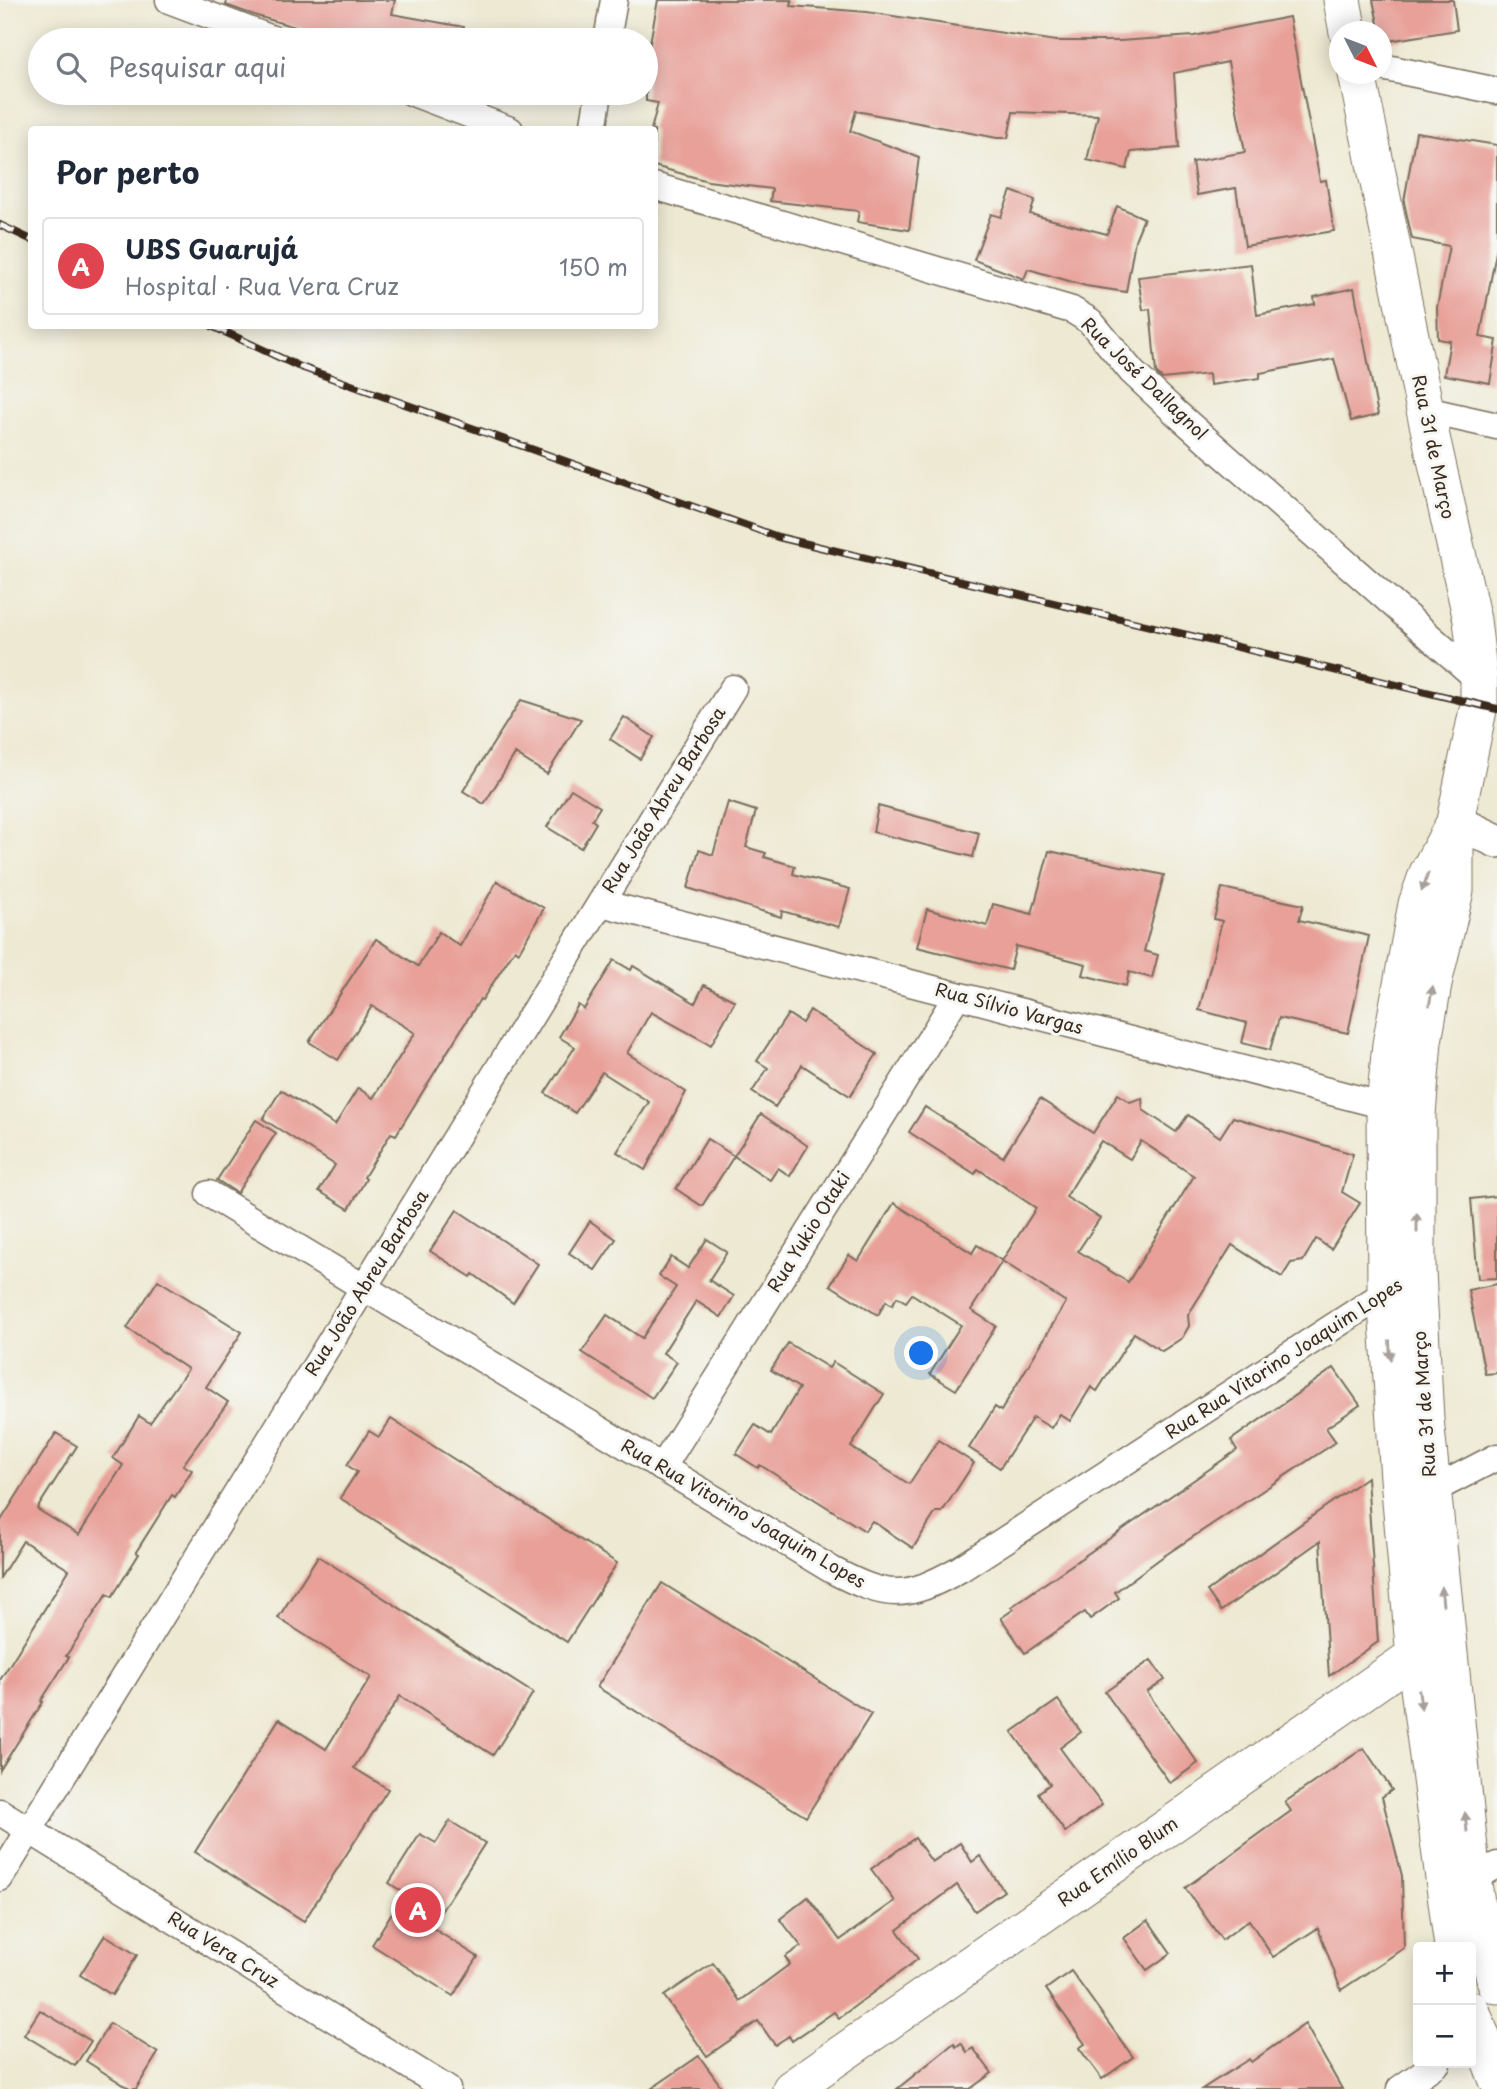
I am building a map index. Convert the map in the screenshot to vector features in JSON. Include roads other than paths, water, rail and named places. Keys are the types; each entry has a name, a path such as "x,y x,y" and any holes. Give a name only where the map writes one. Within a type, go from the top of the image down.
{"main road":[{"path":"1342,0 1346,21"},
{"name":"Rua 31 de Março","path":"1359,84 1424,410 1472,620 1479,680 1479,705 1455,821 1429,873 1418,904 1391,1044 1401,1110 1417,1271 1431,1491 1445,1634 1484,1872 1479,1920 1497,1985"},
{"name":"Rua 31 de Março","path":"1401,1110 1386,1293 1415,1657 1452,1942"},
{"name":"Rua Emílio Blum","path":"791,2089 1445,1634"},
{"path":"1476,2034 1497,2078"}],"street":[{"path":"169,0 243,28"},
{"path":"609,28 614,0"},
{"path":"1392,69 1497,91"},
{"path":"444,105 500,126"},
{"path":"594,126 597,105"},
{"name":"Rua José Dallagnol","path":"658,187 1072,310 1090,321 1132,372 1175,412 1479,680"},
{"path":"1424,410 1497,426"},
{"name":"Rua João Abreu Barbosa","path":"0,1878 733,688"},
{"path":"1455,821 1497,841"},
{"name":"Rua Sílvio Vargas","path":"601,903 1401,1110"},
{"name":"Rua Yukio Otaki","path":"662,1468 957,996"},
{"name":"Rua Rua Vitorino Joaquim Lopes","path":"209,1194 662,1468 865,1587 897,1594 928,1587 1417,1271"},
{"path":"1431,1491 1497,1457"},
{"name":"Rua Vera Cruz","path":"0,1812 447,2089"},
{"path":"1400,2089 1430,2068"}],"railway":[{"path":"0,225 28,238"},
{"path":"218,329 298,366 778,537 1497,709"}],"place":[{"name":"UBS Guarujá","path":"418,1910"}]}
